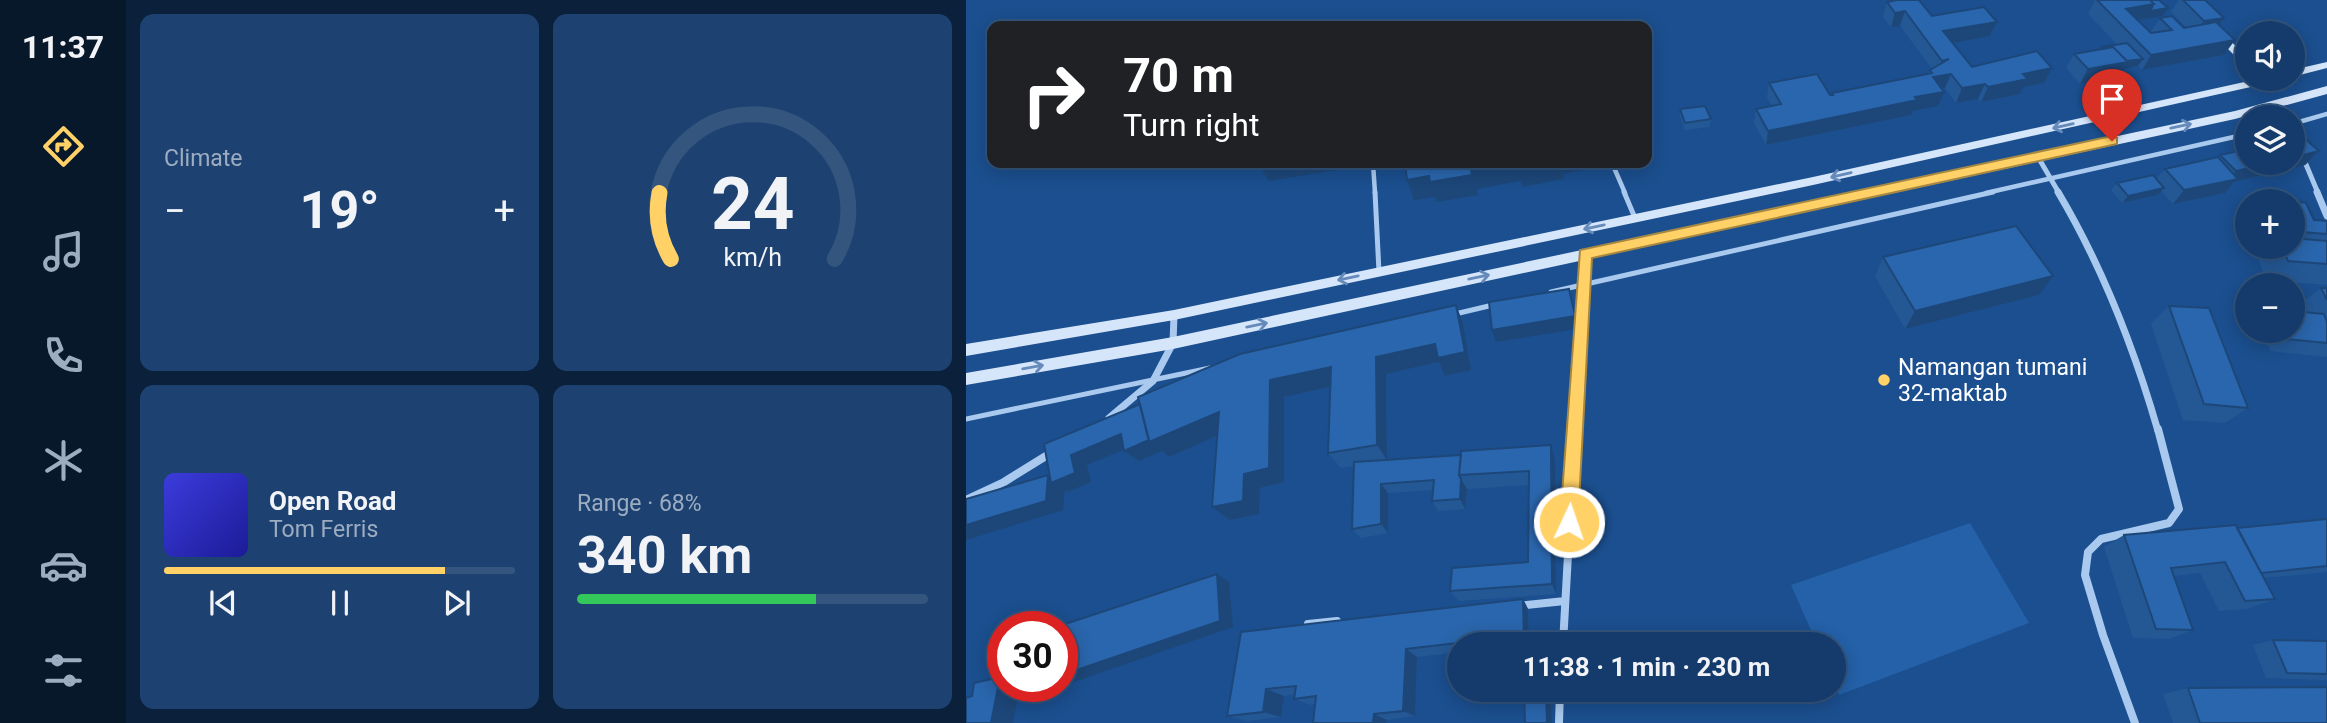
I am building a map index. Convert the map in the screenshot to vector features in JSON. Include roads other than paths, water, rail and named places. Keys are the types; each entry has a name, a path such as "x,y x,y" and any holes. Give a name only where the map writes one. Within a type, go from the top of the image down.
{"main road":[{"path":"2214,29 2235,50"},
{"path":"2305,71 2327,65"},
{"path":"966,350 1174,315 1635,218 2235,86"},
{"path":"966,379 1173,343 2038,157 2279,104 2327,90"},
{"path":"2273,91 2279,104"}],"street":[{"path":"2038,157 2076,221 2123,326 2167,460 2179,509 2169,523 2101,539 2088,552 2085,575 2103,635 2135,723"},
{"path":"2305,163 2327,216"},
{"path":"1564,632 1581,285 1585,254"},
{"path":"1097,425 1120,411 1153,381 1173,343 1174,315"},
{"path":"966,500 1004,482 1062,446"},
{"path":"1511,606 1565,601"},
{"path":"1308,624 1349,620"},
{"path":"1559,723 1560,702"}],"lane":[{"path":"2305,120 2327,114"},
{"path":"1541,294 2235,137"},
{"path":"1373,168 1379,272"},
{"path":"1614,168 1635,218"},
{"path":"1447,315 1501,303"},
{"path":"966,419 1220,366"}],"place":[{"name":"Namangan tumani 32-maktab","path":"1884,380"}]}
